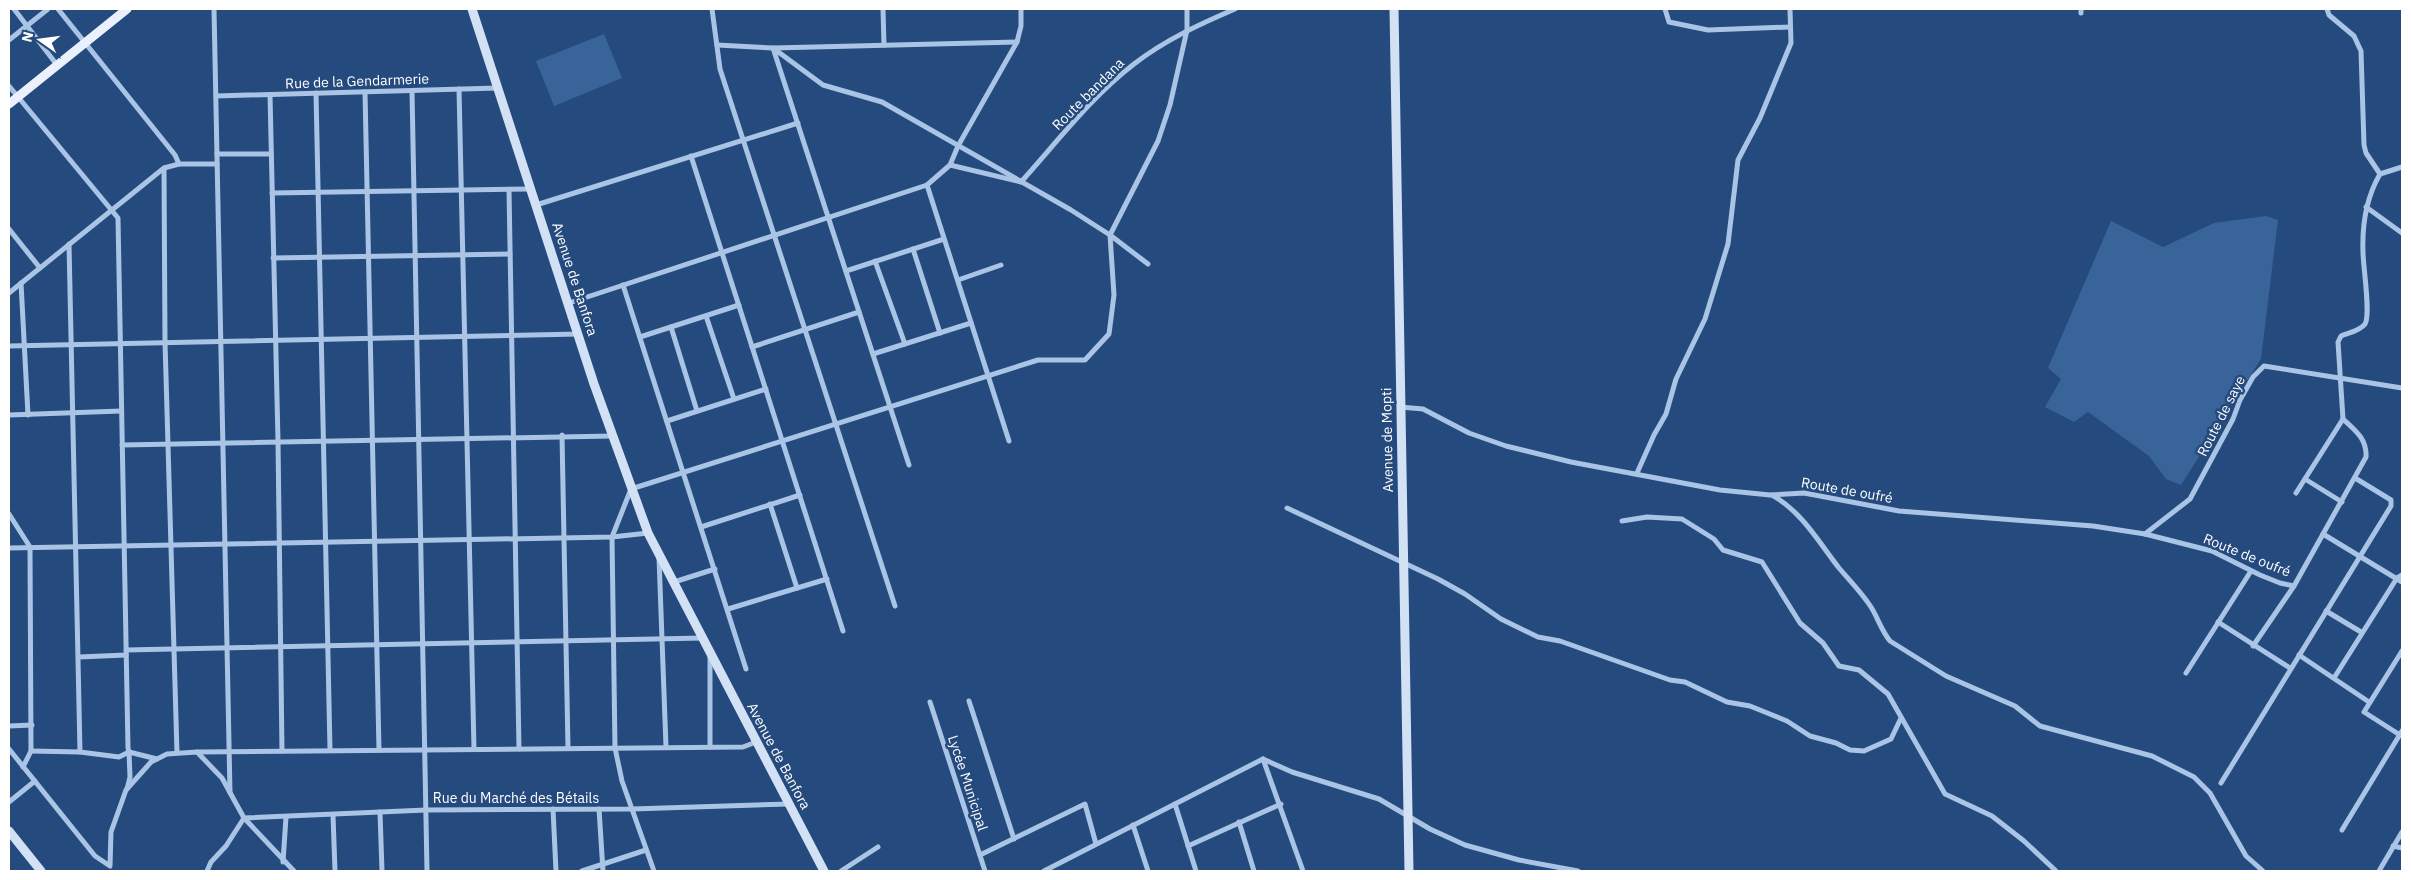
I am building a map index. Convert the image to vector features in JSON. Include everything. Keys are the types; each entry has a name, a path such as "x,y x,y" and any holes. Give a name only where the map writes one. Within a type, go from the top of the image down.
{"main road":[{"path":"9,104 127,9"},
{"name":"Avenue de Banfora","path":"472,9 612,436 648,532 824,871"},
{"name":"Avenue de Mopti","path":"1394,9 1402,561 1409,871"},
{"path":"9,831 41,871"}],"street":[{"path":"14,9 57,65"},
{"path":"9,40 48,9"},
{"path":"58,9 175,155 179,164"},
{"path":"214,9 230,792"},
{"path":"712,9 720,69 895,606"},
{"path":"882,9 884,45"},
{"path":"568,302 927,185 950,165 958,146 1017,42 1021,26 1021,9"},
{"path":"654,871 622,781 615,748 612,537 631,489 1038,360 1086,360 1109,334 1114,295 1110,235 1158,141 1170,105 1187,30 1187,9"},
{"name":"Route bandana","path":"1021,182 1091,102 1135,63 1187,30 1235,9"},
{"path":"1665,9 1669,22 1708,30 1790,27"},
{"path":"1637,473 1654,435 1666,414 1676,379 1706,319 1728,244 1738,160 1760,118 1791,42 1790,9"},
{"path":"2327,9 2328,15 2354,36 2361,51 2364,145 2366,153 2380,174"},
{"path":"717,45 773,48 1017,42"},
{"path":"773,48 823,86 882,102 1071,210 1110,235 1148,264"},
{"path":"773,48 909,465"},
{"path":"9,86 118,218 130,776 111,832 111,869"},
{"name":"Rue de la Gendarmerie","path":"216,96 498,88"},
{"path":"459,89 474,749"},
{"path":"412,90 427,871"},
{"path":"365,92 379,750"},
{"path":"316,93 330,750"},
{"path":"270,95 274,340 278,441 282,751"},
{"path":"536,205 798,123"},
{"path":"217,154 271,154"},
{"path":"691,156 843,631"},
{"path":"9,293 164,168 179,164 218,164"},
{"path":"950,165 1021,182"},
{"path":"2296,494 2343,419 2338,342 2341,336 2365,324 2368,312 2363,250 2366,207 2371,189 2380,174 2402,167"},
{"path":"164,168 165,342 177,752"},
{"path":"927,185 1009,441"},
{"path":"272,193 531,189"},
{"path":"509,190 520,748"},
{"path":"2366,207 2402,233"},
{"path":"9,229 40,268"},
{"path":"846,271 944,239"},
{"path":"69,244 80,752"},
{"path":"913,249 940,333"},
{"path":"273,258 510,254"},
{"path":"875,261 905,344"},
{"path":"958,280 1001,265"},
{"path":"21,283 28,415"},
{"path":"623,285 746,669"},
{"path":"640,337 739,305"},
{"path":"752,347 859,312"},
{"path":"706,316 734,399"},
{"path":"873,354 971,322"},
{"path":"671,327 697,411"},
{"path":"9,346 579,334"},
{"name":"Route de saye","path":"2145,534 2190,499 2233,419 2240,400 2253,377 2264,366 2402,388"},
{"path":"667,421 766,389"},
{"name":"Route de oufré","path":"1400,408 1422,409 1469,433 1506,446 1571,462 1720,490 1770,494 1804,493 1899,511 2093,526 2145,534 2212,552 2280,583 2294,586"},
{"path":"9,415 121,411"},
{"path":"2254,646 2294,586 2366,458 2366,451 2360,434 2343,419"},
{"path":"122,445 562,435 612,436"},
{"path":"562,435 568,748"},
{"path":"2221,783 2391,502 2355,478"},
{"path":"2305,479 2342,502"},
{"path":"1770,494 1786,503 1805,521 1871,608 1883,632 1890,641 1946,676 2016,706 2040,726 2152,756 2186,772 2210,793 2246,856 2257,869 2263,871"},
{"path":"701,527 800,495"},
{"path":"770,504 797,588"},
{"path":"1287,508 1402,561 1465,594 1501,619 1538,637 1560,640 1670,680 1685,682 1727,702 1750,706 1787,722 1810,736 1836,743 1850,750 1864,751 1891,740 1901,718"},
{"path":"9,514 30,547 32,725 31,751 23,767"},
{"path":"1622,520 1647,517 1682,519 1714,539 1723,550 1762,562 1800,623 1823,643 1839,666 1859,670 1876,682 1888,694 1945,794 1992,816 2024,841 2056,871"},
{"path":"9,548 612,537 648,532"},
{"path":"2324,534 2359,556 2400,577 2402,582"},
{"name":"Avenue de Banfora","path":"659,554 666,747"},
{"path":"674,582 715,569"},
{"path":"2186,673 2251,570"},
{"path":"2334,678 2361,632 2400,577"},
{"path":"728,609 827,579"},
{"path":"2326,611 2361,632"},
{"path":"2218,622 2290,668"},
{"path":"79,656 174,649 327,644 423,644 703,638"},
{"path":"2342,830 2401,733 2364,712 2402,651"},
{"name":"Avenue de Banfora","path":"710,653 710,747"},
{"path":"2299,655 2369,702"},
{"path":"970,701 1014,839"},
{"name":"Lycée Municipal","path":"930,702 985,871"},
{"path":"9,726 32,725"},
{"path":"126,790 146,767 167,754 177,752 710,747 743,746 756,742"},
{"path":"9,749 95,856 111,869"},
{"path":"31,751 80,752 119,757 129,752 157,759"},
{"path":"196,752 212,766 230,792 244,818 283,862 294,871"},
{"path":"1263,759 1292,772 1379,798 1430,829 1465,845 1519,860 1578,871"},
{"path":"1044,871 1263,759"},
{"path":"1263,759 1281,804 1303,871"},
{"path":"9,802 35,781"},
{"name":"Rue du Marché des Bétails","path":"244,818 426,810 632,809 789,804"},
{"path":"980,855 1085,804 1096,844"},
{"path":"1175,804 1196,871"},
{"path":"1188,846 1281,804"},
{"path":"552,809 556,871"},
{"path":"599,809 604,871"},
{"path":"380,812 382,871"},
{"path":"333,815 335,871"},
{"path":"283,862 286,816"},
{"path":"207,871 211,862 226,846 244,818"},
{"path":"1239,822 1254,871"},
{"path":"1133,825 1148,871"},
{"path":"2378,871 2402,832"},
{"path":"841,871 878,846"},
{"path":"2393,846 2402,848"},
{"path":"582,871 646,850"}],"shaded area":[{"path":"604,34 622,78 554,106 536,61"},
{"path":"2266,216 2278,220 2261,359 2181,485 2166,479 2149,456 2088,412 2074,422 2045,407 2061,379 2048,368 2111,221 2163,247 2214,223"}]}
